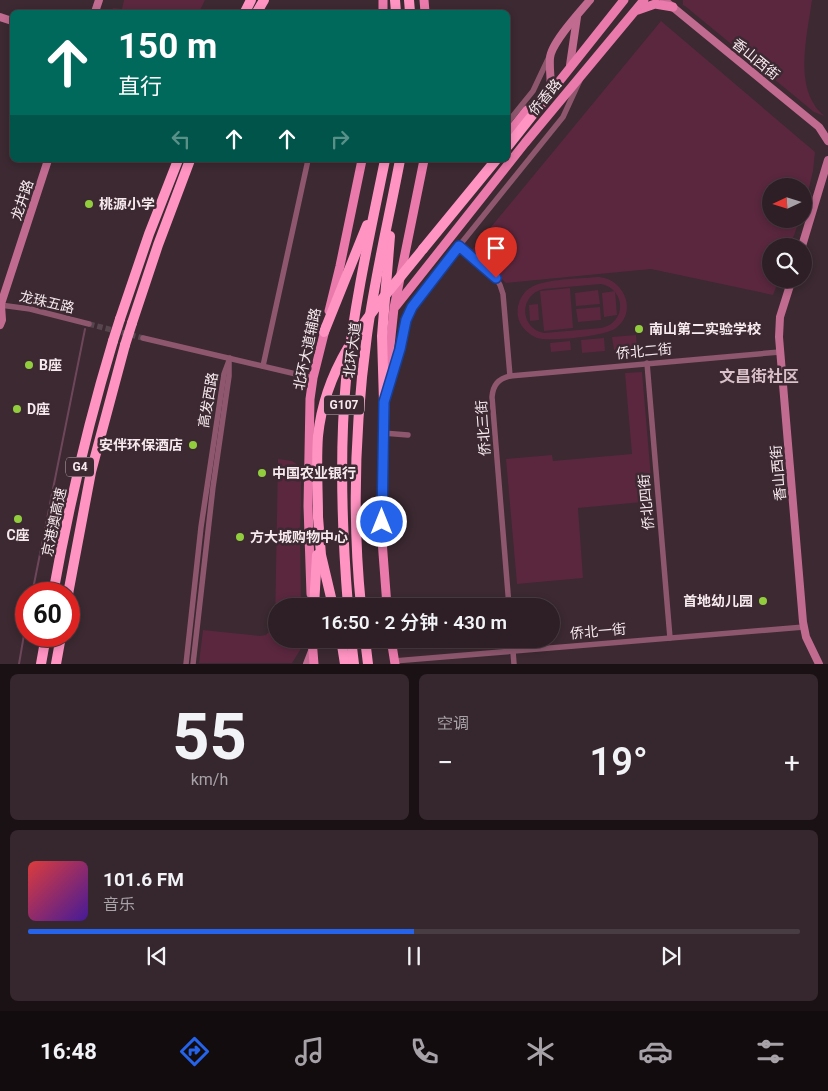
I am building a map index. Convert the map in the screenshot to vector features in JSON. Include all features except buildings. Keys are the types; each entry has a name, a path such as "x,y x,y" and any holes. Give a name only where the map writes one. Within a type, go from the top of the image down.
{"highway":[{"path":"510,143 550,93"},
{"name":"京港澳高速","path":"55,582 82,458 113,342 149,234 177,162"},
{"name":"京港澳高速","path":"70,582 92,472 125,345 158,245 189,162"},
{"name":"北环大道","path":"348,598 343,515 344,407 352,330 385,162"},
{"name":"北环大道","path":"361,598 356,476 359,409 371,307 400,162"},
{"path":"313,598 318,517 318,435 323,407 335,370 355,334 494,162"},
{"path":"384,402 382,330 392,203"},
{"path":"324,332 375,206"},
{"path":"318,517 321,555 331,598"},
{"path":"41,664 44,647"},
{"path":"56,664 59,647"},
{"path":"342,648 345,664"},
{"path":"352,648 354,664"},
{"path":"366,648 368,664"}],"main road":[{"name":"侨香路","path":"510,132 524,114 550,93 624,0"},
{"name":"侨香路","path":"510,162 644,0"},
{"path":"631,15 646,6 672,2"},
{"name":"北环大道辅路","path":"313,598 308,457 310,399 313,378 340,266 362,162"},
{"path":"386,598 382,540 384,402 394,308 424,162"},
{"name":"侨香路","path":"394,308 510,162"},
{"path":"393,648 395,662"},
{"path":"312,651 314,664"}],"street":[{"path":"510,119 532,91 561,36 590,0"},
{"name":"香山西街","path":"664,0 672,2 819,127 828,141"},
{"path":"570,66 577,15"},
{"path":"550,93 552,79 551,52"},
{"path":"384,402 400,349 408,313 459,246 563,117 584,72"},
{"path":"819,127 828,132"},
{"path":"805,238 827,169 828,160"},
{"name":"龙井路","path":"0,325 2,320 0,306 47,162"},
{"path":"263,366 308,162"},
{"path":"459,246 496,278 500,285 503,294 510,376"},
{"name":"香山西街","path":"789,288 780,317 780,352 804,627 819,664"},
{"name":"龙珠五路","path":"0,306 30,309 89,324"},
{"path":"143,338 313,378"},
{"name":"侨北二街","path":"510,376 780,352"},
{"name":"高发西路","path":"186,664 206,489 224,374 230,358"},
{"name":"高发西路","path":"193,664 230,358"},
{"name":"侨北四街","path":"647,363 670,638"},
{"name":"侨北三街","path":"508,598 492,397 495,385 502,378 510,376"},
{"path":"383,433 408,435"},
{"name":"侨北一街","path":"395,662 804,627"},
{"path":"513,648 514,664"},
{"path":"306,664 312,651"}],"shaded area":[{"path":"124,0 205,0 200,10 112,10 113,8 122,9"},
{"path":"683,0 812,0 804,67 809,93 815,106 824,116 814,112 683,5"},
{"path":"661,21 815,152 811,178 762,178 762,228 797,228 793,238 762,238 762,288 776,288 773,295 651,269 506,283 472,250"},
{"path":"606,278 614,283 625,296 627,304 623,321 611,331 565,339 543,339 532,335 520,323 518,319 518,306 526,291 532,287 549,281","holes":["601,284 609,287 619,299 619,313 615,320 601,328 544,333 536,330 526,318 526,304 530,297 544,289"]},
{"path":"570,288 573,328 544,331 540,291"},
{"path":"598,290 600,304 576,306 575,293"},
{"path":"615,291 617,315 604,317 602,293"},
{"path":"538,304 539,320 530,321 529,305"},
{"path":"600,307 601,320 578,322 576,309"},
{"path":"636,335 637,348 614,350 612,337"},
{"path":"604,338 605,351 582,353 581,340"},
{"path":"570,341 571,350 551,352 550,343"},
{"path":"642,372 653,501 578,508 583,578 517,584 506,459 552,455 553,461 632,454 625,373"},
{"path":"278,459 292,461 301,467 301,598 275,598"},
{"path":"203,630 266,635 268,633 268,648 301,648 292,663 199,663"}],"waterway":[{"path":"34,582 85,329"},
{"path":"19,664 22,647"}],"tunnel":[{"path":"89,324 143,338"}],"place":[{"name":"桃源小学","path":"89,204"},
{"name":"南山第二实验学校","path":"639,329"},
{"name":"B座","path":"29,365"},
{"name":"D座","path":"17,409"},
{"name":"安伴环保酒店","path":"193,445"},
{"name":"中国农业银行","path":"262,473"},
{"name":"C座","path":"18,519"},
{"name":"方大城购物中心","path":"240,537"},
{"name":"首地幼儿园","path":"763,601"}],"district":[{"name":"文昌街社区","path":"759,376"}],"route":[{"path":"382,522 384,402 400,349 408,313 459,246 496,278"}]}
